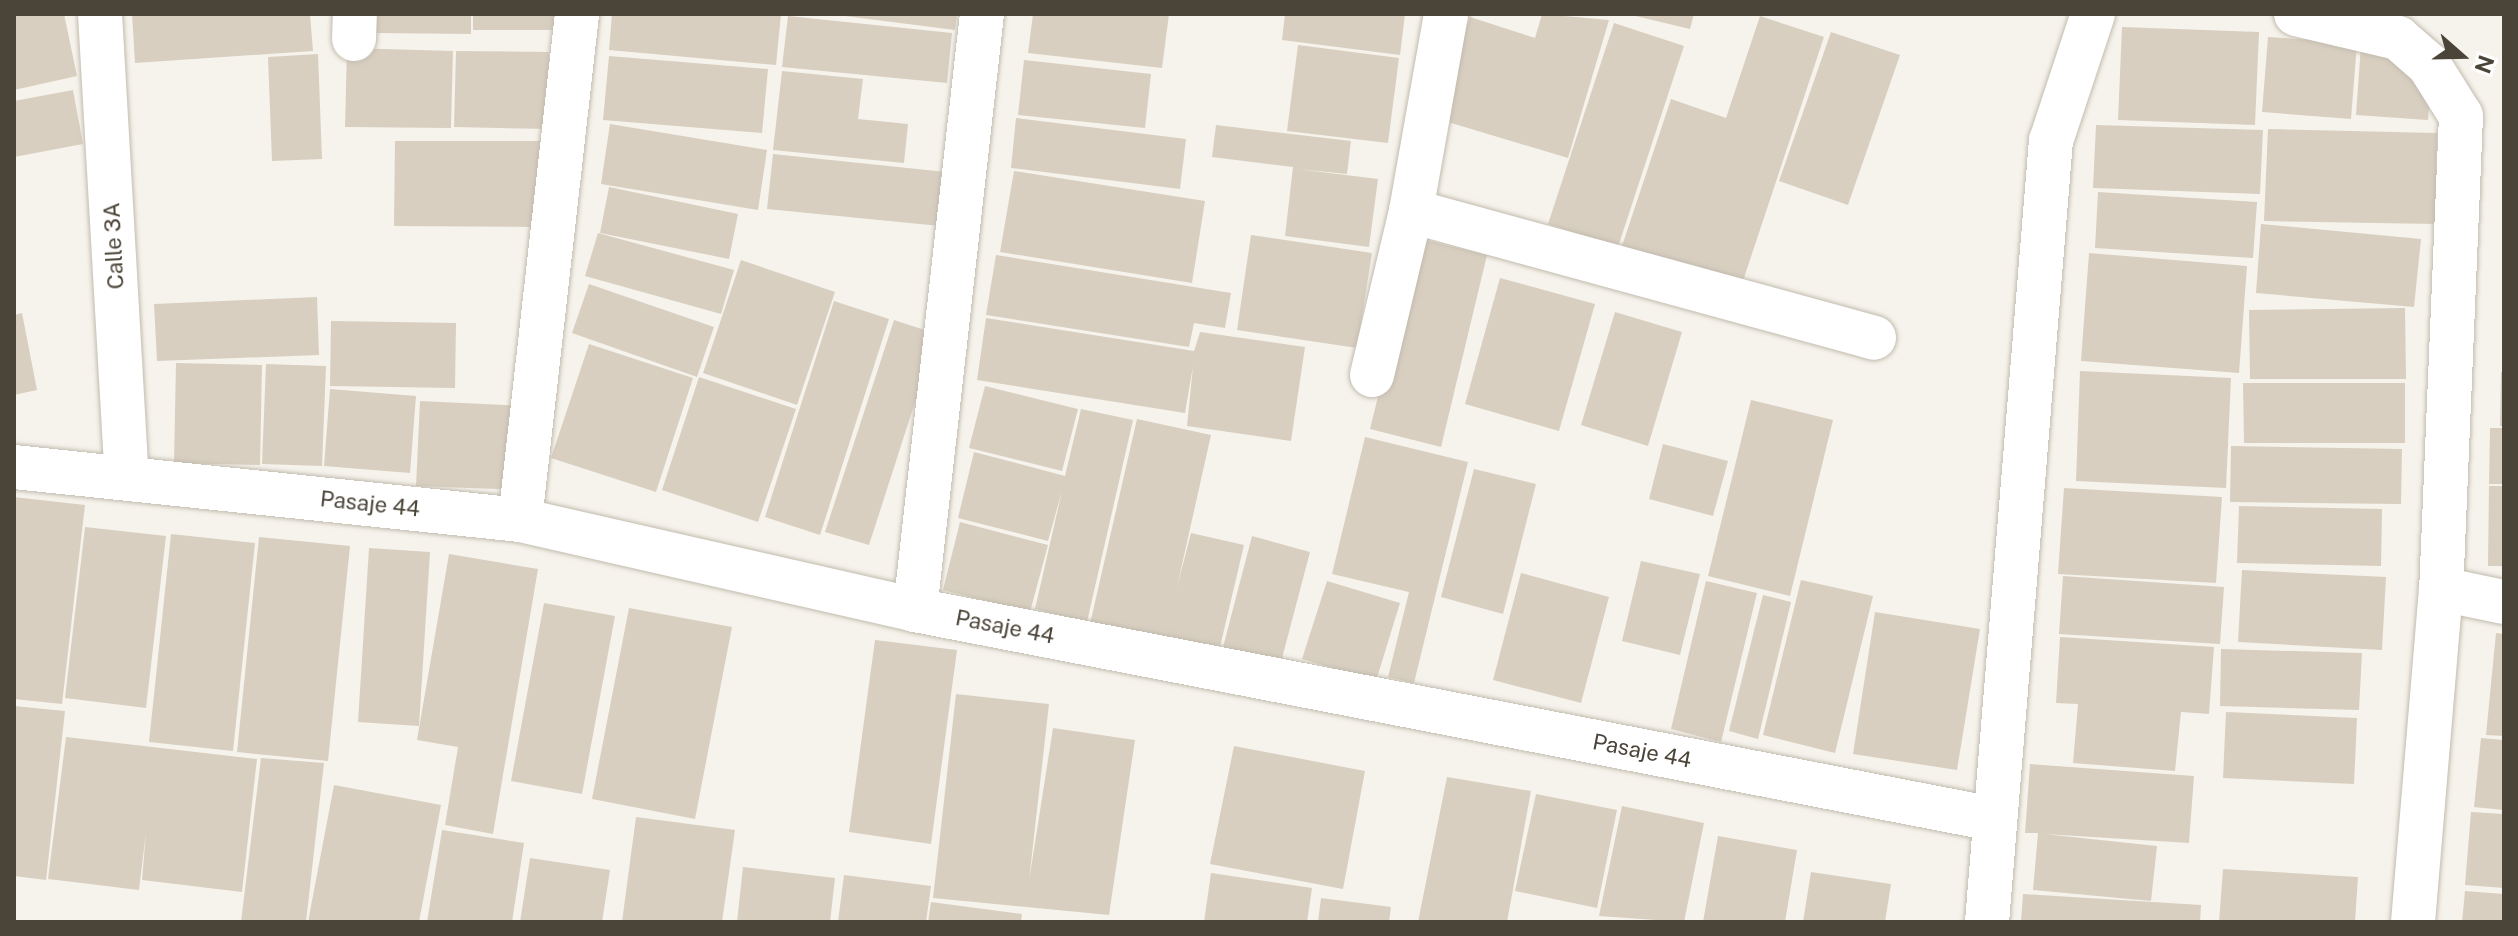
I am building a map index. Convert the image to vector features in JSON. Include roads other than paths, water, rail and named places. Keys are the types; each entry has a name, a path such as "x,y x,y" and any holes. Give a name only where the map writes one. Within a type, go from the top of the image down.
{"street":[{"name":"Calle 3A","path":"100,14 127,477"},
{"path":"520,520 577,14"},
{"path":"915,610 982,14"},
{"path":"1372,375 1411,211 1446,14"},
{"path":"1987,922 1993,819 2051,141 2093,14"},
{"path":"2296,14 2398,38 2429,65 2461,116 2441,589 2413,922"},
{"path":"1411,211 1874,338"},
{"name":"Pasaje 44","path":"14,467 520,520 915,610 1993,819"},
{"path":"2441,589 2504,602"}]}
